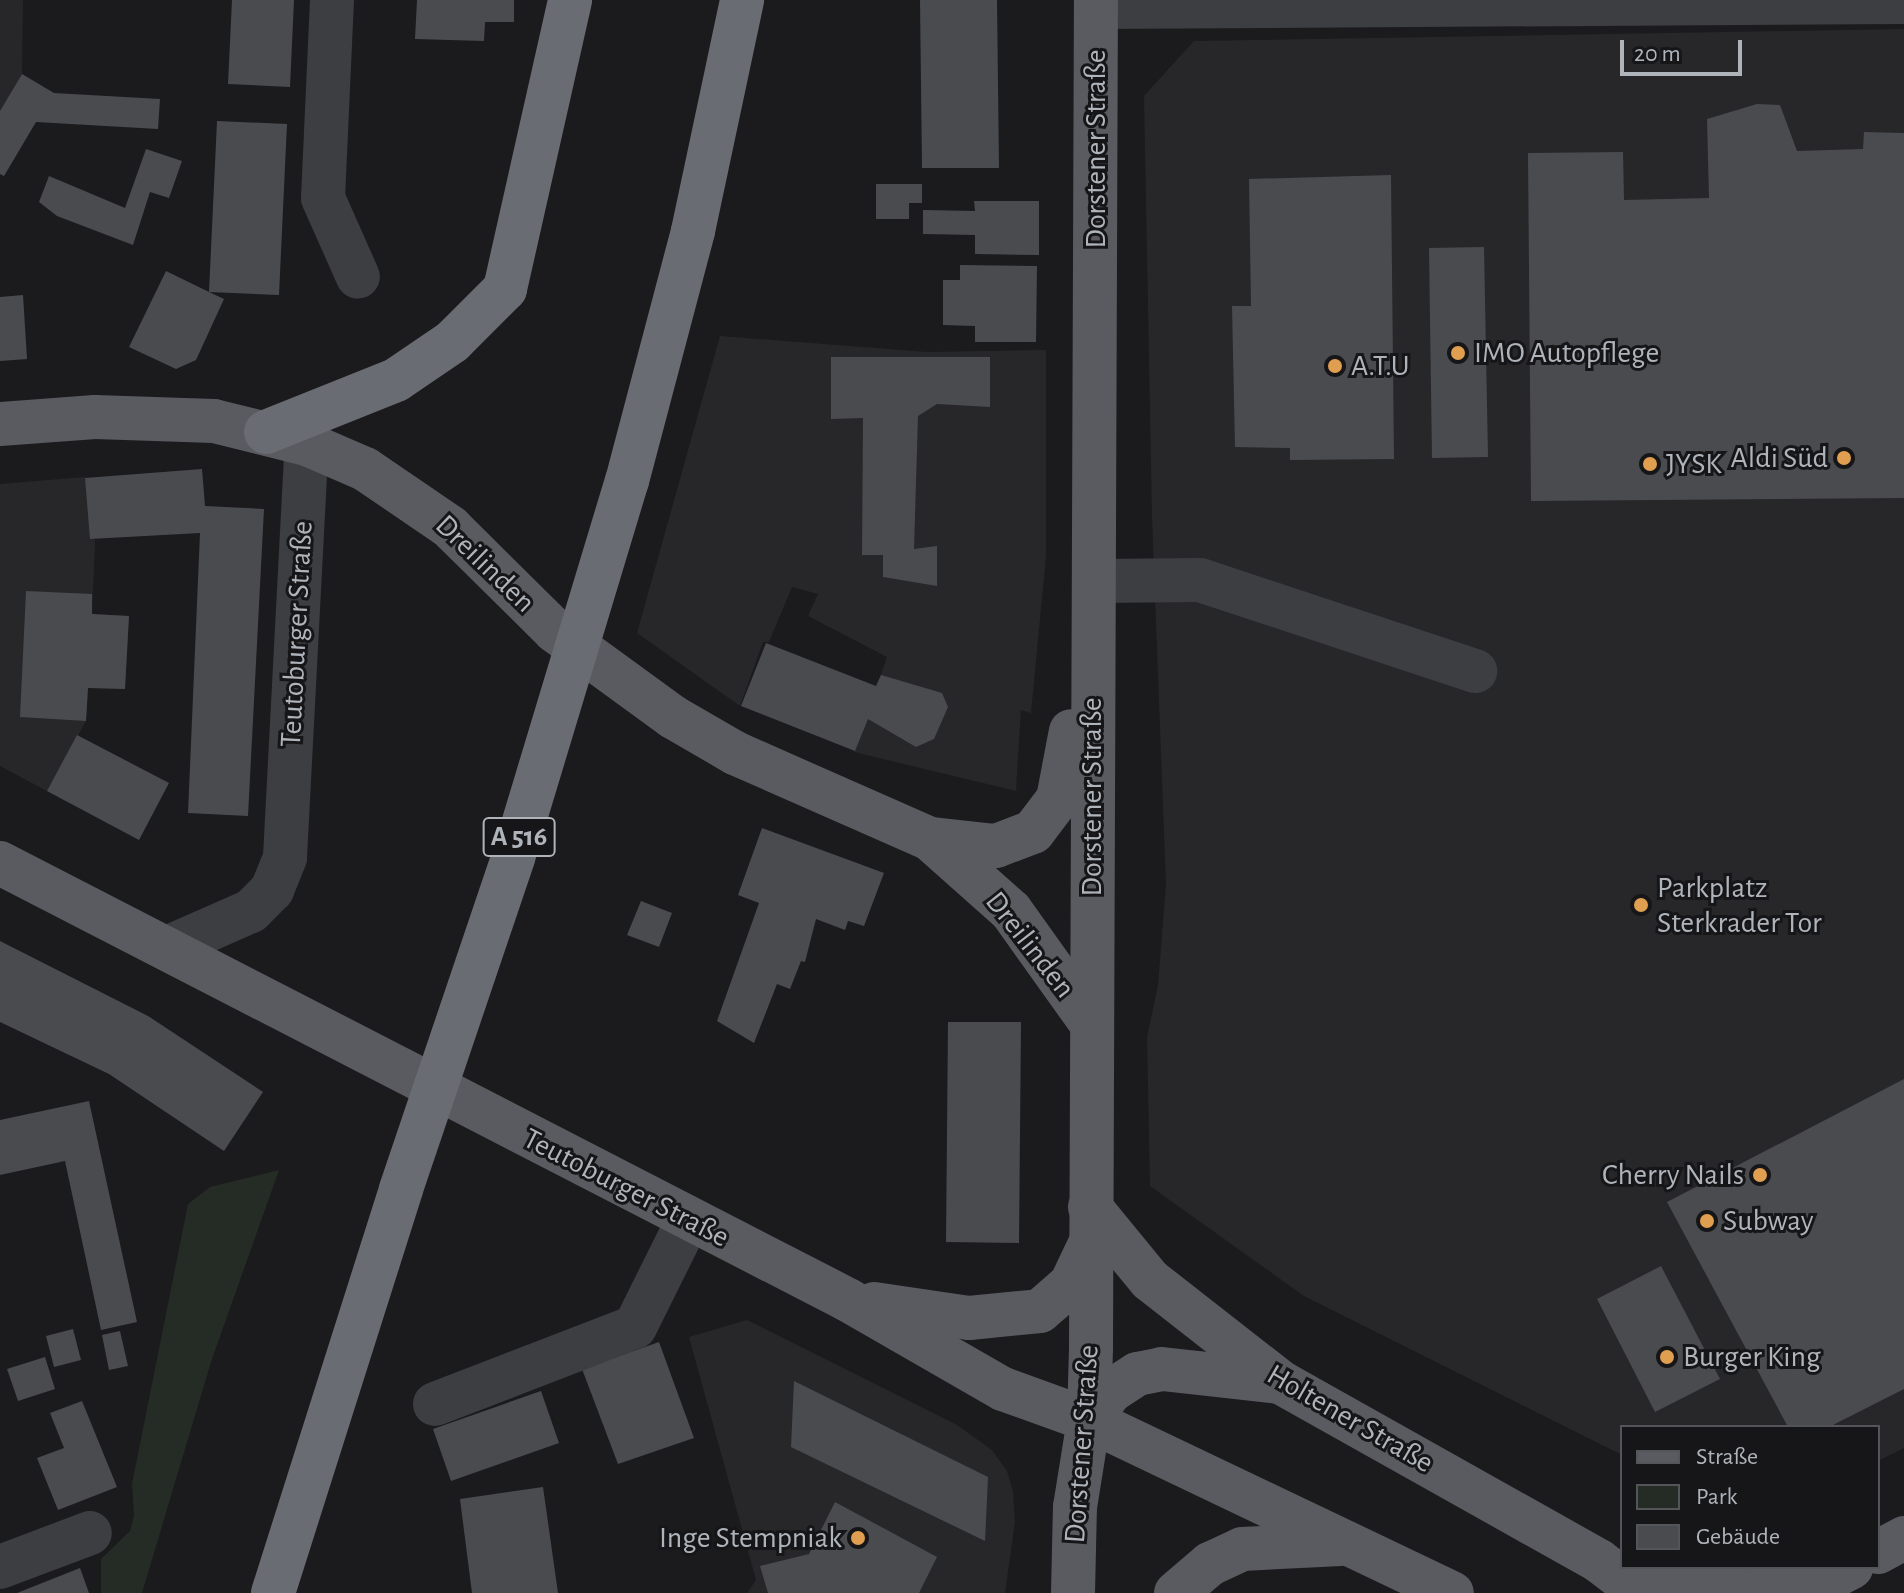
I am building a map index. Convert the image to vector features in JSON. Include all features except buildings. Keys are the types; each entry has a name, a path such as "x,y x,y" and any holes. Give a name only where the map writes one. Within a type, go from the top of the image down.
{"highway":[{"path":"266,432 396,380 452,342 505,289 570,0"},
{"name":"A 516","path":"273,1593 401,1189 513,858 627,481 693,231 742,0"}],"main road":[{"name":"Dorstener Straße","path":"1073,1593 1075,1507 1089,1420 1096,4"},
{"name":"Dreilinden","path":"0,424 143,417 203,420 266,432 307,444 365,469 410,496 450,527 555,631 673,717 735,753 930,839 996,846 1033,832 1051,813 1062,784 1095,581"},
{"name":"Dreilinden","path":"930,839 1011,911 1091,1023"},
{"name":"Teutoburger Straße","path":"0,863 848,1300 1003,1389 1089,1420"},
{"path":"848,1300 969,1318 1026,1315 1059,1298 1090,1226"},
{"name":"Holtener Straße","path":"1090,1226 1150,1280 1282,1383 1619,1564"},
{"path":"1282,1383 1162,1369 1137,1374 1111,1391 1089,1420 1343,1544 1452,1593"},
{"path":"1880,1551 1904,1538"},
{"path":"1176,1593 1210,1564 1242,1549 1343,1544"},
{"name":"Holtener Straße","path":"1623,1569 1641,1593"},
{"path":"1640,1569 1726,1589 1828,1582"}],"street":[{"path":"332,0 323,198 358,277"},
{"path":"1096,4 1904,2"},
{"name":"Teutoburger Straße","path":"167,948 240,920 272,890 281,872 307,444"},
{"path":"1095,581 1200,580 1475,671"},
{"path":"435,1404 635,1327 688,1220"},
{"path":"0,1567 90,1533"}],"shaded area":[{"path":"0,0 23,0 22,74 0,111"},
{"path":"1904,29 1904,1448 1880,1460 1880,1425 1620,1425 1620,1454 1304,1296 1150,1186 1147,1037 1158,985 1166,885 1152,517 1144,96 1194,41"},
{"path":"720,336 927,352 1046,350 1046,556 1031,713 1021,710 1016,791 854,752 887,657 808,616 818,594 792,587 769,642 763,642 740,706 637,633"},
{"path":"85,477 95,543 92,614 129,616 125,689 88,688 86,721 47,791 0,766 0,484"},
{"path":"747,1320 957,1425 992,1450 1007,1471 1013,1492 1015,1522 1005,1593 747,1593 756,1580 689,1337"}],"green space":[{"path":"279,1170 211,1362 142,1593 101,1593 101,1559 130,1531 134,1516 132,1484 188,1204 210,1187"}],"place":[{"name":"IMO Autopflege","path":"1458,353"},
{"name":"A.T.U","path":"1335,366"},
{"name":"Aldi Süd","path":"1844,458"},
{"name":"JYSK","path":"1650,464"},
{"name":"Parkplatz Sterkrader Tor","path":"1641,905"},
{"name":"Cherry Nails","path":"1760,1175"},
{"name":"Subway","path":"1707,1221"},
{"name":"Burger King","path":"1667,1357"},
{"name":"Inge Stempniak","path":"858,1538"}]}
